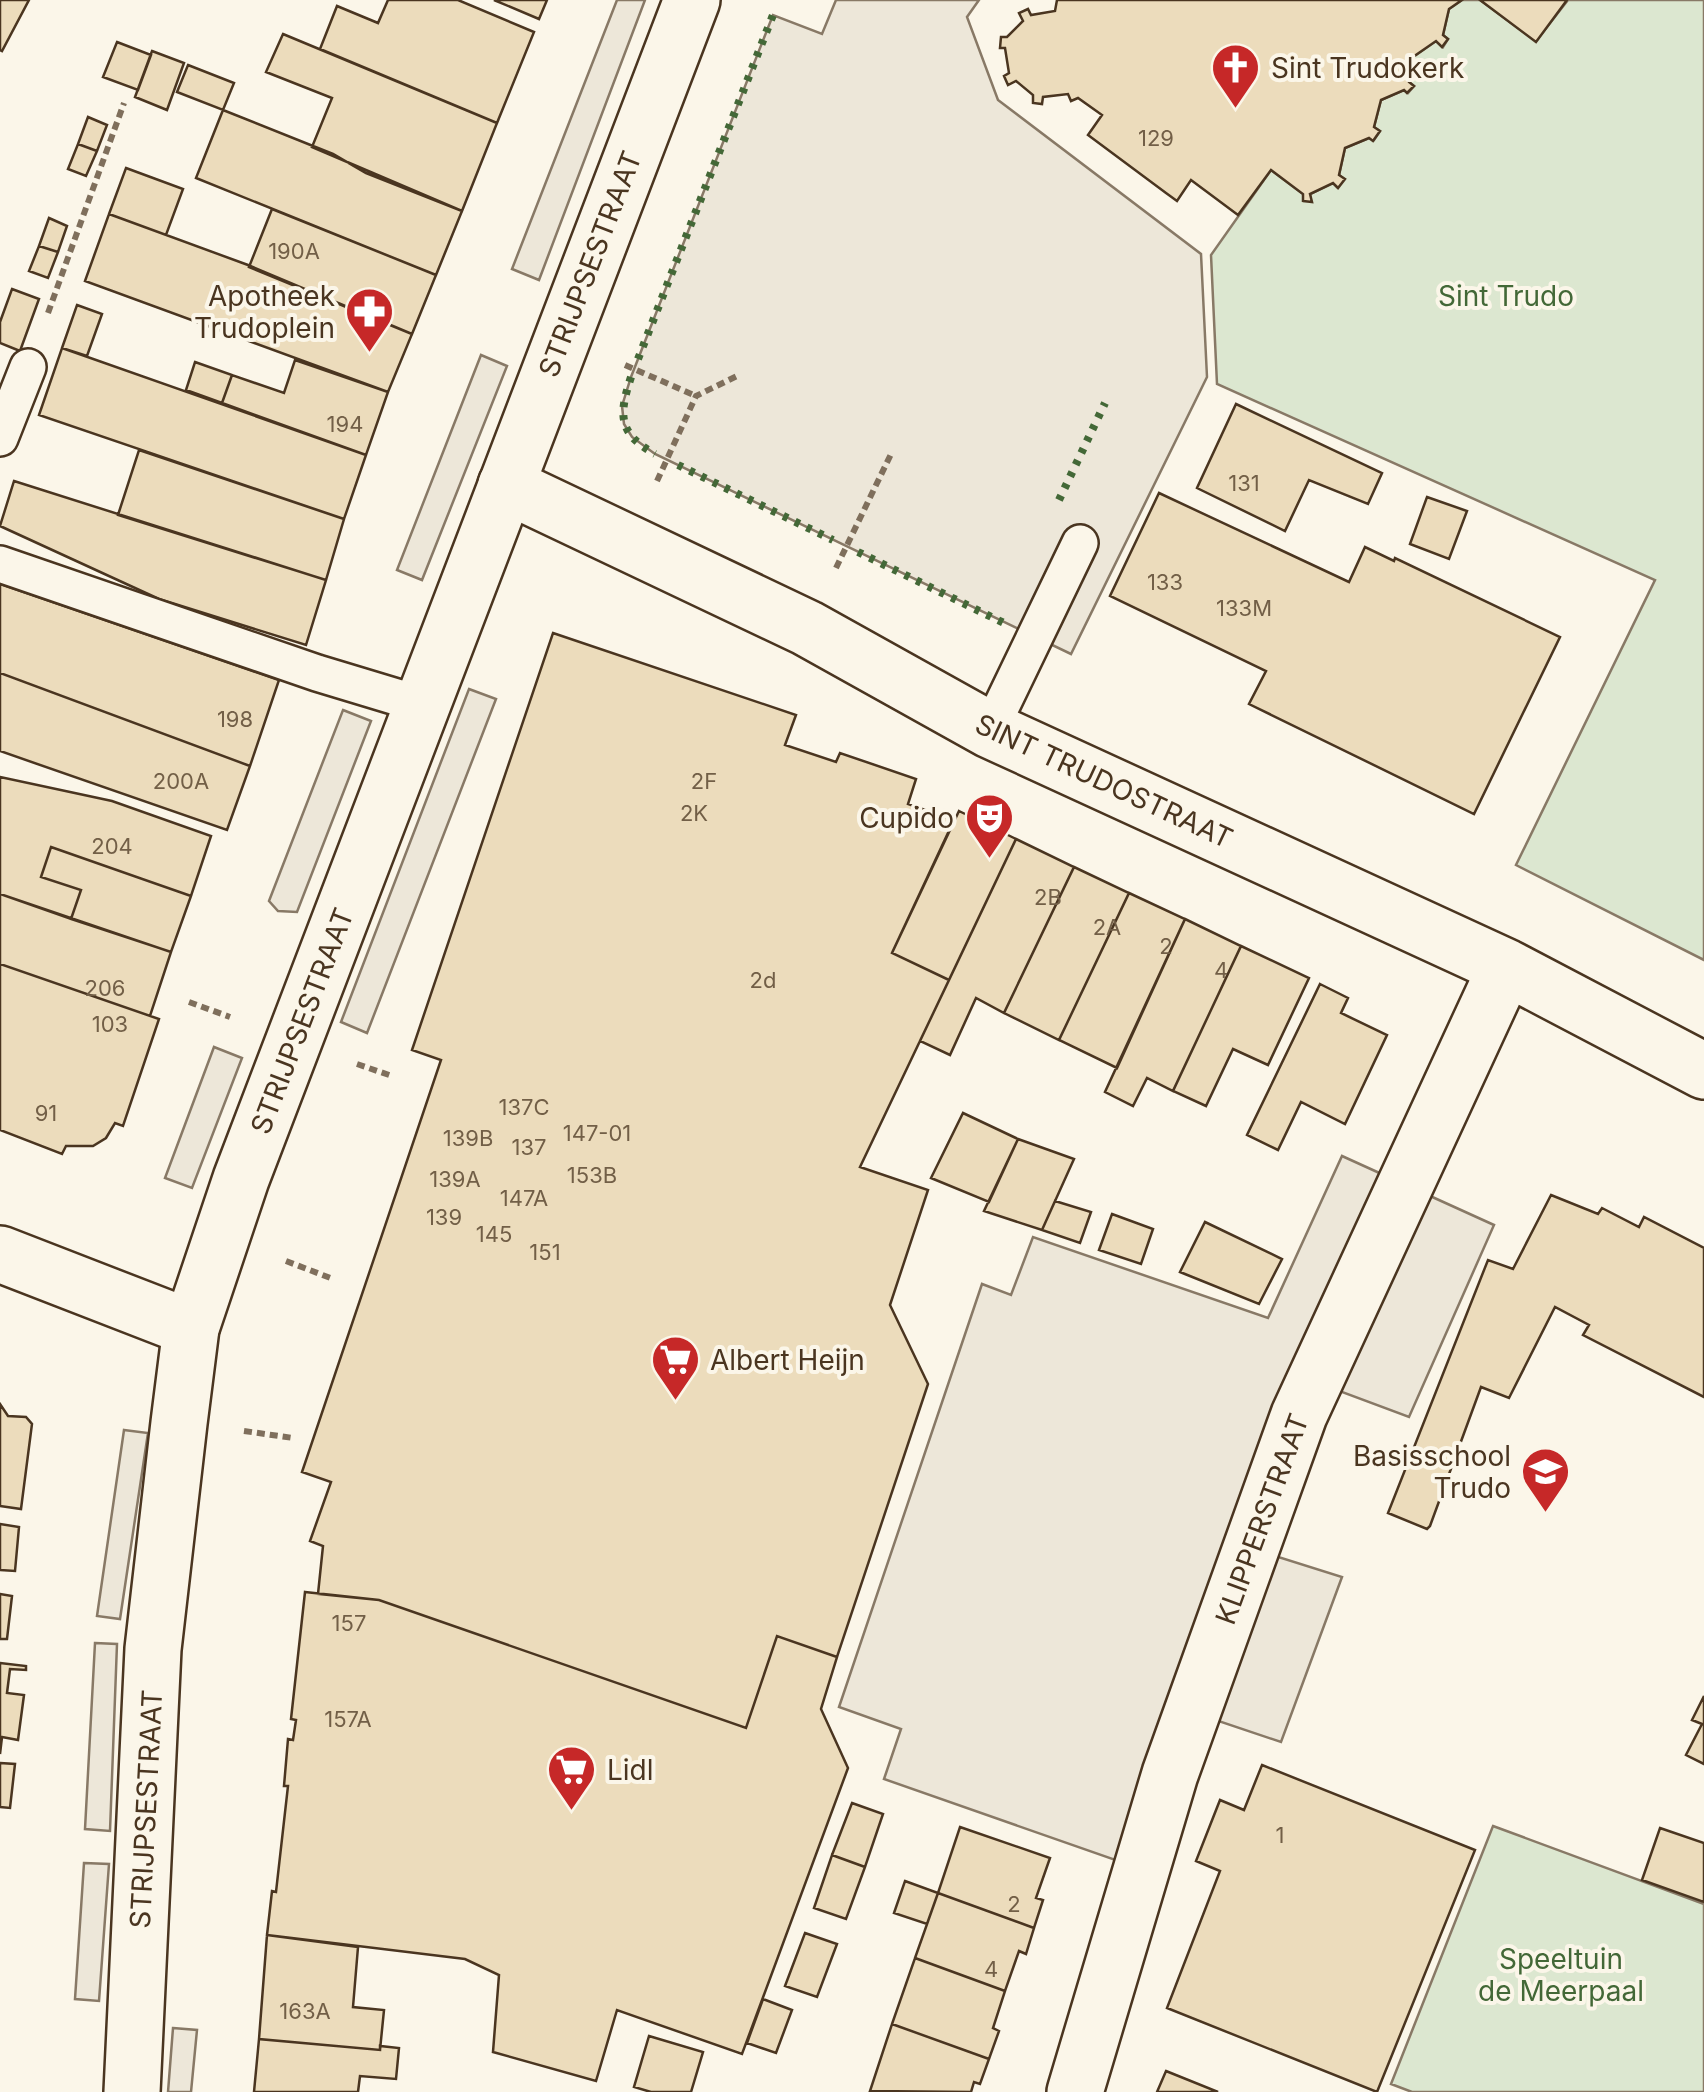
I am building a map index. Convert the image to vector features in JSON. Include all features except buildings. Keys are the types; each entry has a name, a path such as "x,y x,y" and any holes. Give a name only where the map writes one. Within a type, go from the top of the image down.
{"street":[{"name":"STRIJPSESTRAAT","path":"132,2092 153,1649 191,1328 241,1179 692,0"},
{"name":"SINT TRUDOSTRAAT","path":"506,485 807,628 990,730 1506,967 1704,1071"},
{"name":"KLIPPERSTRAAT","path":"1075,2092 1170,1774 1300,1415 1506,967"},
{"path":"0,1254 191,1328"}],"lane":[{"path":"0,438 28,367"},
{"path":"990,730 1080,542"},
{"path":"0,564 316,673 423,705"}],"path":[{"path":"28,367 124,103"},
{"path":"625,364 696,396"},
{"path":"655,485 696,396 737,376"},
{"path":"807,628 892,452"},
{"path":"189,1002 238,1020"},
{"path":"272,1256 333,1279"},
{"path":"240,1431 293,1438"}],"green space":[{"name":"Sint Trudo","path":"1462,0 1480,0 1536,41 1568,0 1704,0 1704,960 1516,865 1655,580 1217,384 1211,255 1271,170 1303,194 1304,201 1311,201 1310,194 1333,183 1337,187 1344,179 1339,175 1345,148 1369,138 1374,140 1380,131 1374,127 1381,100 1404,90 1408,93 1414,86 1409,82 1413,57 1436,41 1443,47 1448,39 1443,35 1449,9"},
{"name":"Speeltuin de Meerpaal","path":"1493,1826 1704,1904 1704,2092 1412,2092 1391,2084"}],"shaded area":[{"path":"617,0 645,0 539,280 512,269"},
{"path":"836,0 979,0 967,17 998,100 1201,254 1207,377 1071,654 655,454 632,437 624,424 622,406 631,377 773,15 822,34"},
{"path":"481,355 507,366 422,580 397,570"},
{"path":"469,689 496,699 367,1033 341,1022"},
{"path":"343,710 371,721 297,912 278,911 269,901"},
{"path":"214,1047 242,1058 192,1188 165,1178"},
{"path":"1342,1156 1494,1225 1409,1417 1337,1390 1275,1556 1342,1577 1281,1742 1192,1712 1141,1869 884,1779 901,1729 839,1707 982,1284 1011,1295 1033,1237 1268,1318"},
{"path":"124,1430 148,1433 120,1619 97,1616"},
{"path":"95,1643 117,1644 110,1831 85,1829"},
{"path":"84,1863 109,1864 99,2001 75,1999"},
{"path":"173,2028 197,2030 191,2092 168,2092"}],"hedge":[{"path":"638,359 773,15"},
{"path":"631,377 624,421 634,438 655,454"},
{"path":"1059,500 1105,403"},
{"path":"678,465 833,540"},
{"path":"858,552 1008,625"}],"place":[{"name":"Sint Trudokerk","path":"1236,110"},
{"name":"Apotheek Trudoplein","path":"370,354"},
{"name":"Cupido","path":"989,860"},
{"name":"Albert Heijn","path":"675,1402"},
{"name":"Basisschool Trudo","path":"1546,1514"},
{"name":"Lidl","path":"572,1812"}]}
